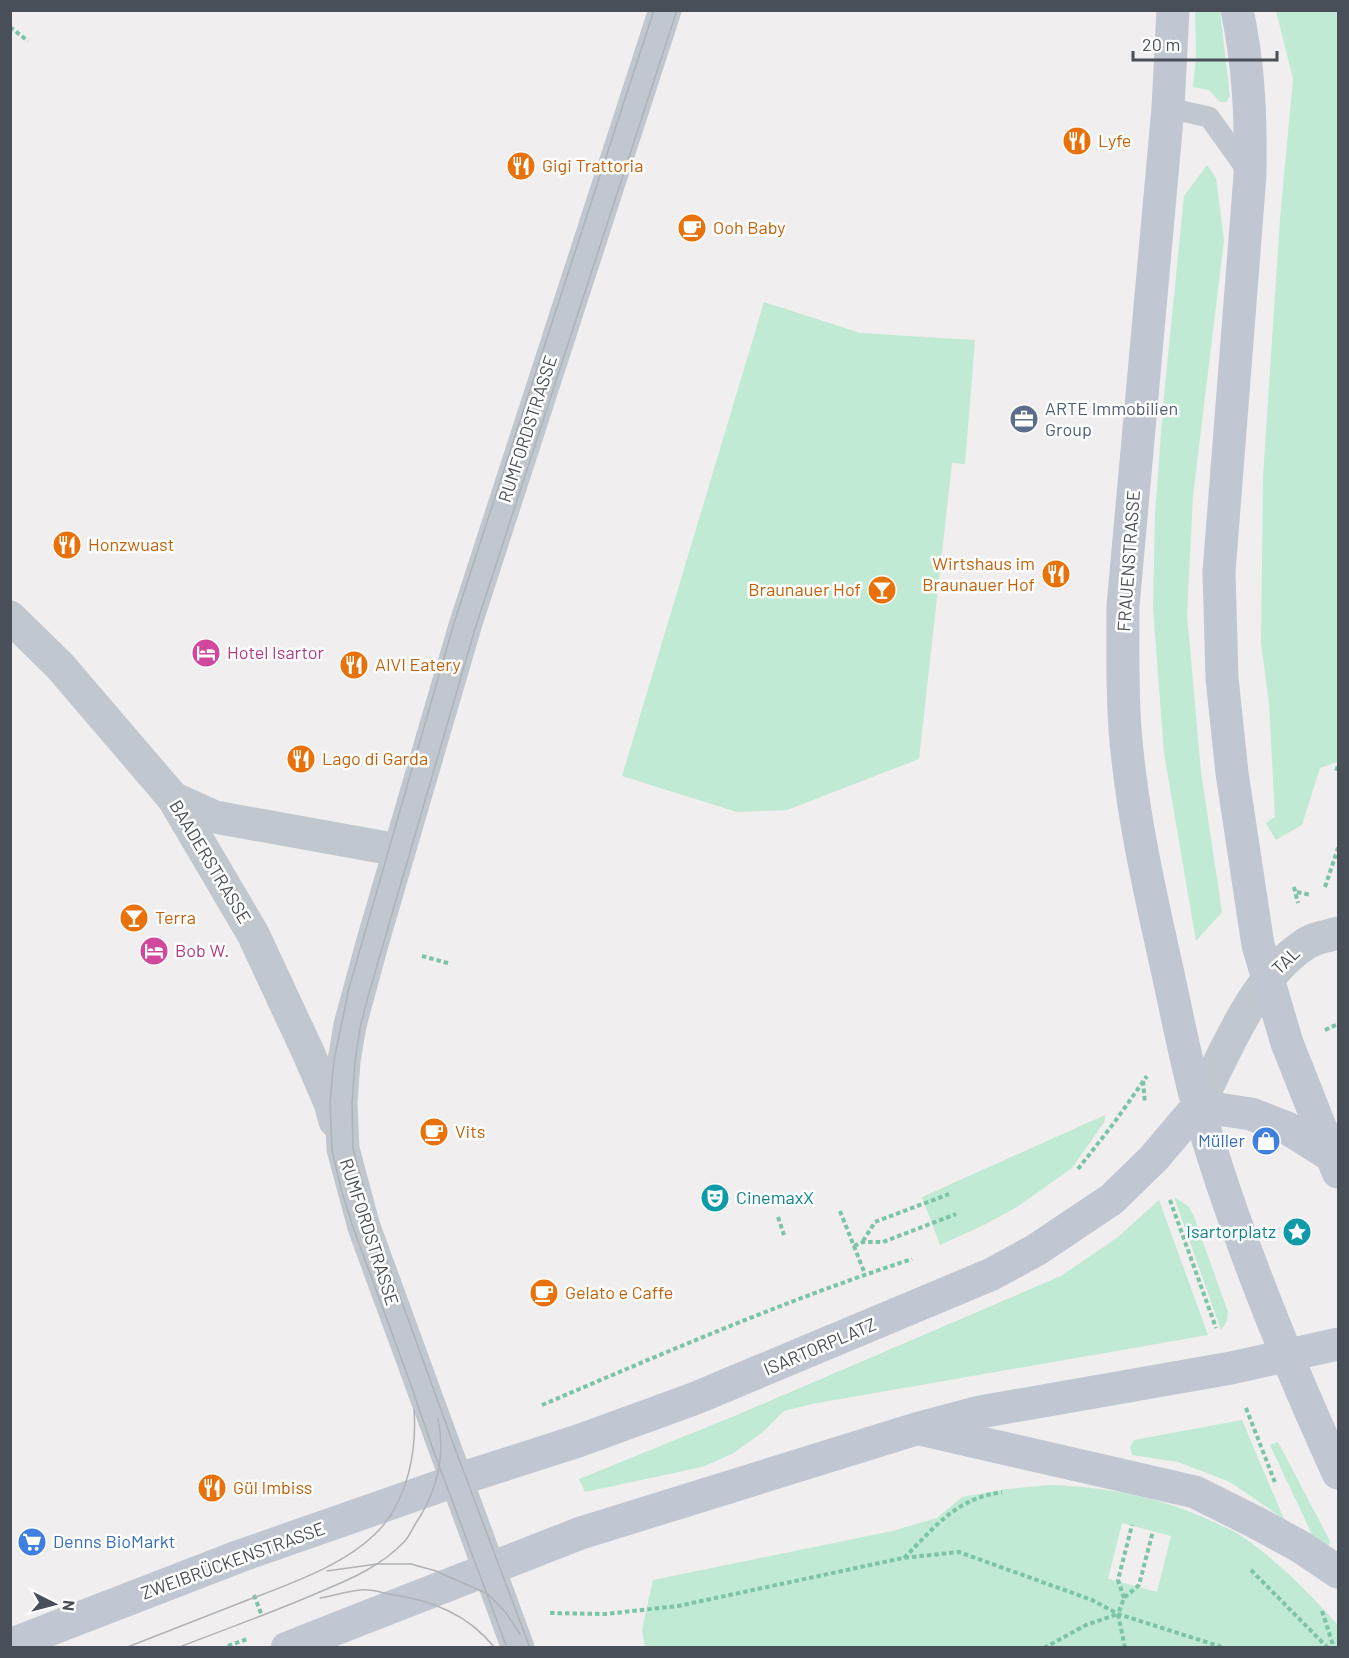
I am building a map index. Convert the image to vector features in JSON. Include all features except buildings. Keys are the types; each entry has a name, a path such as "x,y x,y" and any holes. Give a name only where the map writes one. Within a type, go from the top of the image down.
{"main road":[{"name":"FRAUENSTRASSE","path":"1173,10 1168,108 1123,606 1123,678 1125,729 1135,811 1149,888 1198,1106"},
{"path":"1237,10 1244,44 1251,109 1251,175 1219,573 1222,678 1232,773 1258,945 1287,1043 1334,1163"},
{"path":"1334,1163 1287,1128 1251,1114 1198,1106 1227,1197 1258,1281 1338,1473"},
{"name":"ISARTORPLATZ","path":"456,1481 578,1442 696,1398 992,1274 1036,1250 1112,1199 1154,1158 1198,1106"},
{"path":"286,1647 581,1533 916,1429 980,1412 1231,1368 1338,1344"},
{"path":"916,1429 1194,1492 1273,1532 1338,1572"},
{"name":"ZWEIBRÜCKENSTRASSE","path":"10,1645 240,1556 456,1481"}],"street":[{"name":"RUMFORDSTRASSE","path":"518,1647 364,1227 343,1149 341,1103 344,1061 350,1026 398,850 469,615 665,10"},
{"name":"BAADERSTRASSE","path":"10,617 60,666 173,798 253,934 330,1103 343,1149"},
{"path":"173,798 215,817 398,850"},
{"name":"TAL","path":"1269,978 1286,959 1306,943 1338,933"},
{"name":"ISARTORPLATZ","path":"1198,1106 1244,1017 1269,978"}],"lane":[{"path":"1168,108 1209,117 1251,175"}],"path":[{"path":"10,27 28,41"},
{"path":"1325,887 1338,849"},
{"path":"422,956 451,964"},
{"path":"1323,1031 1338,1024"},
{"path":"1075,1172 1114,1124 1143,1080 1147,1125 1154,1158 1231,1368"},
{"path":"863,1242 875,1222 949,1194"},
{"path":"840,1211 865,1274"},
{"path":"854,1246 863,1242 883,1242 956,1214"},
{"path":"778,1217 784,1235"},
{"path":"531,1410 702,1336 865,1274 919,1257"},
{"path":"903,1558 963,1503 981,1496 1013,1493"},
{"path":"1124,1598 1118,1580 1132,1525"},
{"path":"1125,1647 1118,1614 1124,1598 1139,1585 1153,1531"},
{"path":"605,1614 678,1606 903,1558 959,1552 1092,1599 1118,1614 1225,1647"},
{"path":"1249,1568 1328,1647"},
{"path":"1044,1647 1086,1625 1118,1614"}],"green space":[{"path":"1195,11 1220,11 1230,96 1226,102 1220,102 1209,90 1193,87 1196,56"},
{"path":"1276,11 1338,11 1338,762 1320,768 1302,825 1276,840 1266,823 1275,817 1269,703 1261,643 1263,477 1280,219 1293,79"},
{"path":"1207,165 1216,178 1224,240 1193,496 1187,614 1201,772 1222,912 1196,941 1164,753 1153,608 1155,515 1163,406 1184,196"},
{"path":"764,302 860,333 975,340 965,464 952,463 919,759 787,810 737,812 622,776"},
{"path":"1105,1115 1105,1121 1072,1168 1017,1207 940,1245 922,1197"},
{"path":"1174,1197 1188,1206 1193,1214 1228,1312 1227,1321 1221,1330"},
{"path":"1159,1200 1208,1335 812,1404 784,1411 763,1432 732,1454 702,1467 585,1492 579,1479 732,1417 1061,1276 1118,1237"},
{"path":"1242,1420 1284,1519 1230,1482 1178,1462 1132,1455 1130,1447 1134,1440"},
{"path":"1278,1442 1330,1541 1328,1546 1317,1545 1270,1445"},
{"path":"1051,1485 1115,1491 1176,1507 1231,1530 1280,1566 1338,1625 1338,1647 645,1648 642,1630 653,1580 892,1531 937,1518 962,1497 1006,1489","holes":["1122,1523 1171,1536 1157,1592 1108,1579"]}],"tram line":[{"path":"507,1648 354,1230 332,1150 330,1103 334,1060 349,988 454,623 654,10"},
{"path":"530,1648 374,1225 353,1149 352,1103 355,1062 360,1028 369,993 475,629 677,10"},
{"path":"125,1648 314,1573 350,1554 366,1542 390,1517 404,1488 412,1457 414,1410"},
{"path":"177,1648 344,1582 376,1565 395,1551 409,1535 434,1486 441,1447 438,1419"},
{"path":"327,1571 377,1564 411,1564 436,1571 488,1594 506,1613 520,1634"},
{"path":"320,1598 364,1590 419,1600 448,1610 461,1618 473,1626 495,1648"}],"place":[{"name":"Lyfe","path":"1077,141"},
{"name":"Gigi Trattoria","path":"521,166"},
{"name":"Ooh Baby","path":"692,228"},
{"name":"ARTE Immobilien Group","path":"1024,419"},
{"name":"Honzwuast","path":"67,545"},
{"name":"Wirtshaus im Braunauer Hof","path":"1056,574"},
{"name":"Braunauer Hof","path":"882,590"},
{"name":"Hotel Isartor","path":"206,653"},
{"name":"AIVI Eatery","path":"354,665"},
{"name":"Lago di Garda","path":"301,759"},
{"name":"Terra","path":"134,918"},
{"name":"Bob W.","path":"154,951"},
{"name":"Vits","path":"434,1132"},
{"name":"Müller","path":"1266,1141"},
{"name":"CinemaxX","path":"715,1198"},
{"name":"Isartorplatz","path":"1297,1232"},
{"name":"Gelato e Caffe","path":"544,1293"},
{"name":"Gül Imbiss","path":"212,1488"},
{"name":"Denns BioMarkt","path":"32,1542"}]}
